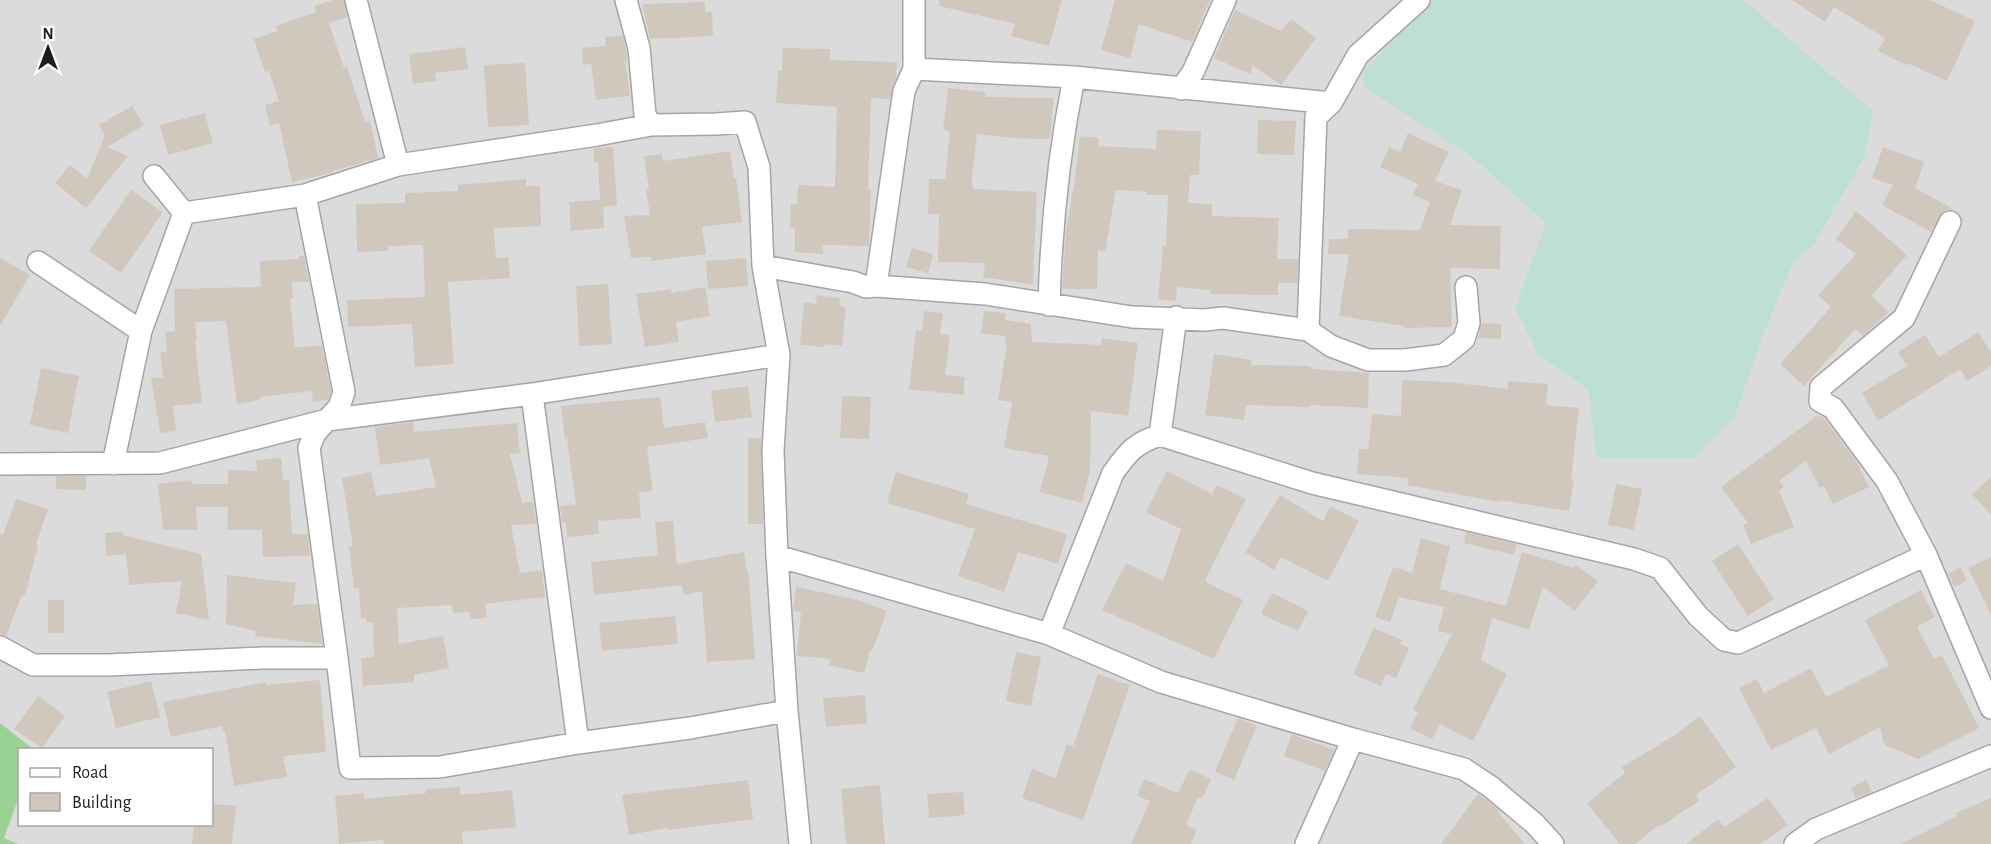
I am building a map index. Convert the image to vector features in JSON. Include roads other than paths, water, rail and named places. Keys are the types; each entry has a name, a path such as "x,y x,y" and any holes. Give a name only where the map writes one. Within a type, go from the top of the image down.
{"street":[{"path":"356,0 398,165"},
{"path":"626,0 639,48 645,115 651,125"},
{"path":"876,286 904,91 914,69 914,0"},
{"path":"1181,89 1193,72 1225,0"},
{"path":"1308,330 1316,117 1330,104 1358,55 1419,0"},
{"path":"914,69 1074,77 1330,104"},
{"path":"1049,305 1051,245 1062,140 1074,77"},
{"path":"184,213 305,195 398,165 651,125 744,122 759,167 763,266 779,355 773,452 777,556 787,711 800,844"},
{"path":"154,176 184,213"},
{"path":"305,195 344,392 339,407 315,433 309,448 338,658 350,768 440,767 787,711"},
{"path":"113,464 141,331 184,213"},
{"path":"1950,222 1904,318 1821,387 1820,401 1833,408 1887,481 1926,555 1991,708"},
{"path":"38,262 141,331"},
{"path":"763,266 853,282 866,287 984,294 1132,316 1205,320 1223,318 1308,330 1330,346 1368,360 1405,360 1444,355 1464,339 1469,322 1466,287"},
{"path":"1160,435 1176,317"},
{"path":"0,464 160,463 327,420 532,394 779,355"},
{"path":"532,394 578,743"},
{"path":"1049,634 1113,472 1130,450 1144,440 1160,435 1312,483 1634,559 1660,568 1698,616 1724,640 1730,642 1738,643 1926,555"},
{"path":"777,556 1049,634 1161,682 1464,769 1535,824 1553,844"},
{"path":"0,647 33,665 338,658"},
{"path":"1306,844 1353,739"},
{"path":"1795,844 1816,829 1991,756"}]}
